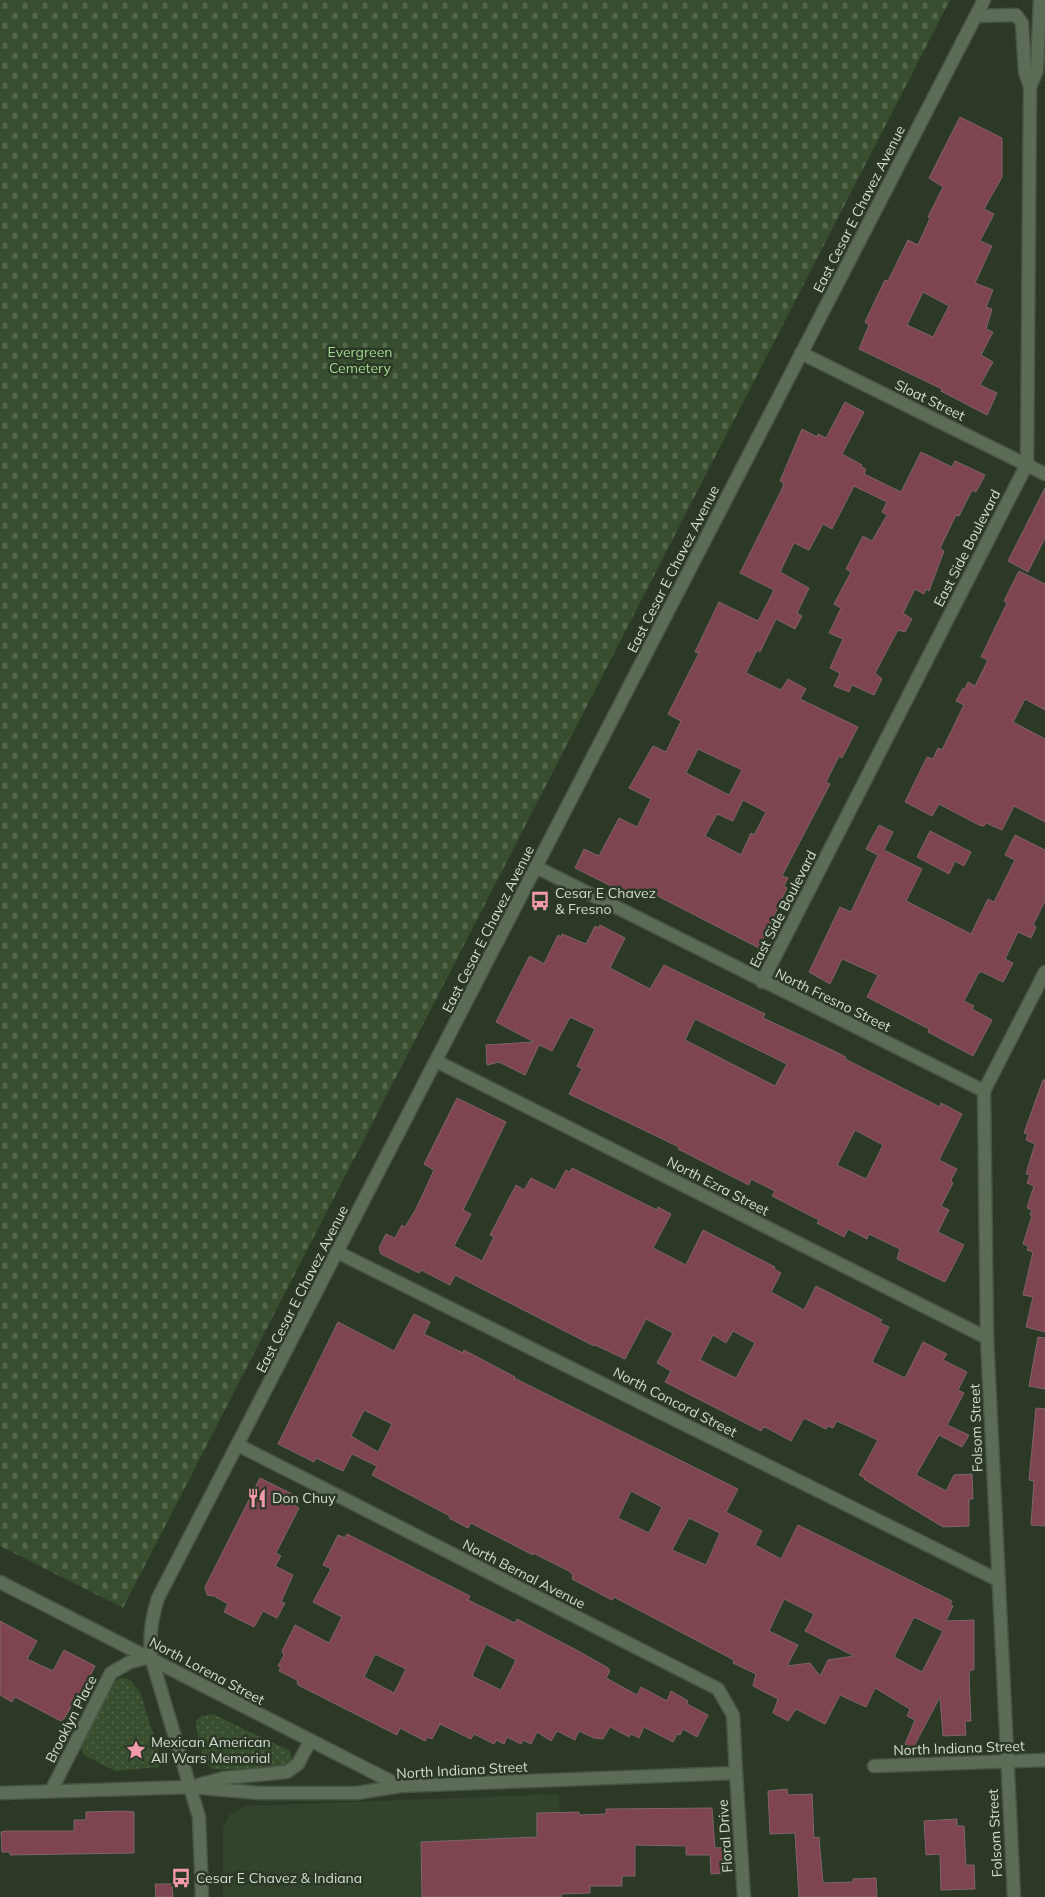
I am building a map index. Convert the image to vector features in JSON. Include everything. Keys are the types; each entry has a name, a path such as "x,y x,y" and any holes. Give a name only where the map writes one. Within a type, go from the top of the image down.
{"street":[{"name":"East Cesar E Chavez Avenue","path":"202,1897 199,1817 151,1658 149,1635 152,1616 158,1598 984,0"},
{"name":"East Side Boulevard","path":"1030,87 1037,70 1040,0"},
{"name":"East Side Boulevard","path":"762,982 1027,464 1030,87 1025,72 1022,23 1016,15 976,16"},
{"name":"Sloat Street","path":"801,353 1045,474"},
{"name":"North Fresno Street","path":"536,867 762,982 984,1091"},
{"name":"Folsom Street","path":"1014,1897 987,1338 984,1091 1045,972"},
{"name":"North Ezra Street","path":"436,1061 987,1338"},
{"name":"North Concord Street","path":"337,1252 998,1580"},
{"name":"North Bernal Avenue","path":"238,1445 718,1689 733,1714 736,1773"},
{"name":"North Lorena Street","path":"0,1582 400,1786"},
{"name":"Brooklyn Place","path":"51,1791 112,1672 130,1662 151,1658"},
{"name":"North Indiana Street","path":"191,1787 224,1778 287,1772 298,1764 310,1741"},
{"name":"North Indiana Street","path":"874,1766 1045,1760"},
{"name":"North Indiana Street","path":"0,1792 191,1787 285,1793 357,1792 400,1786 736,1773"},
{"name":"Floral Drive","path":"736,1773 744,1897"}],"shaded area":[{"path":"559,1794 562,1897 223,1897 223,1827 230,1814 246,1806"}],"green space":[{"name":"Evergreen Cemetery","path":"0,0 950,0 123,1608 0,1546"},
{"path":"120,1678 129,1679 140,1692 161,1759 159,1767 115,1771 84,1755 81,1747 112,1684"},
{"path":"213,1714 290,1751 292,1759 288,1768 283,1770 212,1769 208,1765 200,1746 196,1720 202,1716"}],"building":[{"path":"960,117 1002,138 1002,177 984,209 994,214 980,241 992,246 975,283 993,290 986,307 992,309 986,329 993,332 981,355 993,362 980,385 997,393 987,415 941,391 942,389 859,349 869,325 865,322 885,280 888,281 908,240 918,245 930,218 928,217 943,187 929,178","holes":["923,292 949,306 933,337 907,325"]},
{"path":"845,402 864,412 842,454 862,465 861,467 866,469 864,474 901,492 921,452 952,467 955,461 985,475 976,492 972,490 959,516 956,515 940,548 944,551 929,591 926,589 924,594 915,589 903,613 912,619 905,632 898,630 875,673 882,679 874,695 852,685 849,692 834,686 840,673 830,668 843,639 829,633 841,608 834,604 851,572 846,569 863,536 872,541 887,515 882,512 887,502 854,486 832,529 823,524 809,550 794,543 780,572 809,588 797,613 802,616 795,629 776,619 760,652 757,650 746,673 781,690 788,679 806,689 800,699 858,727 842,758 839,756 826,782 830,784 782,876 788,878 784,886 787,888 759,948 650,892 648,897 634,890 631,896 575,868 584,849 599,856 619,818 637,827 651,799 629,788 653,746 666,752 681,721 668,714 699,653 695,652 719,602 758,621 774,590 740,573 782,489 784,483 780,481 802,429 817,437 818,434 826,438","holes":["698,749 742,770 729,795 686,773","743,800 766,812 754,835 751,833 741,855 705,836 717,814 733,821"]},
{"path":"1045,488 1045,538 1028,572 1008,561"},
{"path":"1019,571 1045,584 1045,710 1025,699 1013,722 1045,739 1045,822 1014,806 1002,830 986,823 984,826 979,825 939,804 932,816 905,802 927,757 933,759 938,748 942,750 964,705 956,701 963,688 965,689 968,682 975,686 988,660 981,657 1007,603 1004,601"},
{"path":"879,825 893,832 884,850 922,869 906,901 971,934 988,899 994,902 1015,860 1005,855 1015,835 1045,850 1045,901 1033,925 1036,927 1031,938 1018,932 1005,959 1013,963 1003,982 979,972 964,1001 974,1006 972,1009 992,1020 973,1056 928,1032 929,1029 867,997 878,975 842,959 830,984 809,972 840,907 851,912 878,855 866,849"},
{"path":"930,831 971,852 964,866 955,861 949,874 917,857"},
{"path":"600,925 625,938 610,968 650,989 664,965 765,1014 763,1018 846,1057 845,1059 940,1107 941,1103 962,1114 939,1160 957,1169 952,1178 951,1182 953,1183 941,1206 949,1210 938,1232 964,1245 945,1282 897,1259 900,1249 869,1234 867,1239 848,1229 844,1237 817,1223 819,1220 772,1196 775,1191 751,1179 749,1185 678,1149 679,1147 569,1094 582,1069 577,1066 595,1029 570,1017 552,1051 539,1045 525,1075 499,1062 487,1065 486,1045 534,1042 496,1022 530,956 544,964 558,935 561,937 562,934 586,944 595,926 599,928","holes":["695,1019 787,1064 775,1086 685,1040","855,1130 883,1145 866,1179 837,1165"]},
{"path":"1043,1080 1045,1080 1045,1332 1026,1327 1033,1297 1023,1295 1033,1252 1027,1250 1028,1246 1023,1244 1032,1216 1030,1215 1032,1210 1027,1208 1034,1186 1027,1183 1030,1175 1026,1174 1035,1144 1026,1140 1028,1134 1024,1133"},
{"path":"457,1098 506,1122 463,1210 471,1214 454,1246 482,1261 494,1237 490,1235 516,1185 524,1190 531,1178 555,1190 566,1170 570,1172 572,1168 657,1210 658,1207 671,1214 653,1248 686,1265 703,1230 775,1267 774,1269 781,1273 771,1292 804,1310 816,1286 882,1320 880,1323 889,1327 872,1362 905,1378 923,1342 947,1354 943,1360 967,1372 958,1390 964,1393 947,1425 969,1435 962,1447 939,1435 916,1475 946,1491 954,1475 972,1474 973,1499 969,1499 969,1526 943,1527 859,1475 878,1440 837,1421 833,1428 828,1426 826,1429 804,1418 791,1441 767,1428 763,1427 761,1431 665,1382 671,1371 657,1363 673,1333 646,1319 625,1359 594,1346 455,1275 450,1285 421,1270 419,1273 381,1254 379,1248 386,1234 395,1238 402,1225 405,1227 416,1209 434,1170 424,1164","holes":["733,1331 755,1343 736,1378 700,1360 713,1335 726,1343"]},
{"path":"414,1314 430,1322 424,1334 463,1353 464,1350 514,1378 738,1489 726,1512 762,1531 755,1545 781,1559 798,1525 952,1601 950,1604 953,1606 946,1621 974,1620 974,1670 970,1670 969,1675 971,1721 965,1721 966,1735 943,1736 940,1697 913,1748 905,1744 915,1720 907,1716 910,1709 875,1688 866,1707 840,1695 825,1724 796,1709 788,1721 773,1713 778,1699 753,1686 756,1674 733,1663 734,1660 614,1597 612,1600 572,1579 573,1575 569,1571 533,1553 533,1555 471,1523 468,1528 449,1518 450,1516 372,1475 377,1466 352,1454 343,1471 316,1458 314,1462 278,1444 338,1322 394,1351","holes":["364,1410 392,1424 378,1452 351,1436","631,1491 662,1507 649,1533 618,1518","689,1518 720,1533 706,1565 672,1550","784,1599 814,1614 805,1631 854,1656 828,1660 820,1676 810,1663 787,1666 798,1645 769,1631","914,1617 943,1631 922,1672 894,1657"]},
{"path":"1038,1337 1045,1338 1045,1389 1029,1386"},
{"path":"1036,1408 1045,1409 1045,1526 1031,1525 1034,1481 1029,1480"},
{"path":"260,1478 298,1497 294,1505 299,1508 276,1553 281,1556 275,1566 293,1575 281,1602 285,1603 277,1618 263,1611 254,1627 224,1612 228,1604 214,1596 207,1595 205,1587"},
{"path":"347,1534 470,1596 468,1600 515,1623 517,1619 580,1652 608,1668 610,1671 606,1678 637,1695 641,1687 667,1701 671,1691 688,1701 687,1704 708,1715 697,1737 683,1729 680,1735 677,1734 673,1742 644,1727 639,1738 631,1734 629,1737 610,1727 603,1739 594,1738 579,1731 575,1740 557,1731 551,1741 537,1732 531,1744 523,1740 521,1744 507,1737 504,1744 496,1740 494,1744 474,1734 471,1739 440,1724 432,1739 427,1737 425,1741 400,1728 397,1735 298,1685 297,1680 279,1671 281,1667 278,1666 284,1655 282,1651 295,1625 329,1643 342,1617 313,1602 331,1569 323,1565 338,1535 345,1538","holes":["486,1644 516,1660 501,1690 472,1676","375,1654 406,1669 394,1693 364,1677"]},
{"path":"0,1621 37,1641 27,1659 53,1671 64,1650 95,1666 75,1707 72,1705 61,1721 15,1697 12,1702 0,1695"},
{"path":"787,1789 788,1795 812,1794 814,1838 819,1837 823,1883 853,1882 853,1879 876,1878 877,1897 799,1897 795,1833 770,1834 768,1791"},
{"path":"712,1808 715,1848 727,1847 728,1873 711,1874 710,1855 686,1855 686,1846 635,1845 635,1876 622,1876 622,1886 590,1886 590,1893 561,1894 561,1897 422,1897 421,1842 537,1837 537,1813 579,1812 579,1815 606,1814 606,1809"},
{"path":"86,1812 134,1812 134,1853 10,1855 10,1852 2,1852 1,1832 74,1831 74,1820 86,1820"},
{"path":"957,1819 957,1826 964,1826 966,1865 974,1865 975,1889 941,1890 940,1854 926,1855 924,1821"},
{"path":"155,1884 172,1884 173,1897 156,1897"}],"place":[{"name":"Cesar E Chavez & Fresno","path":"540,901"},
{"name":"Don Chuy","path":"257,1498"},
{"name":"Mexican American All Wars Memorial","path":"136,1750"},
{"name":"Cesar E Chavez & Indiana","path":"181,1878"}]}
